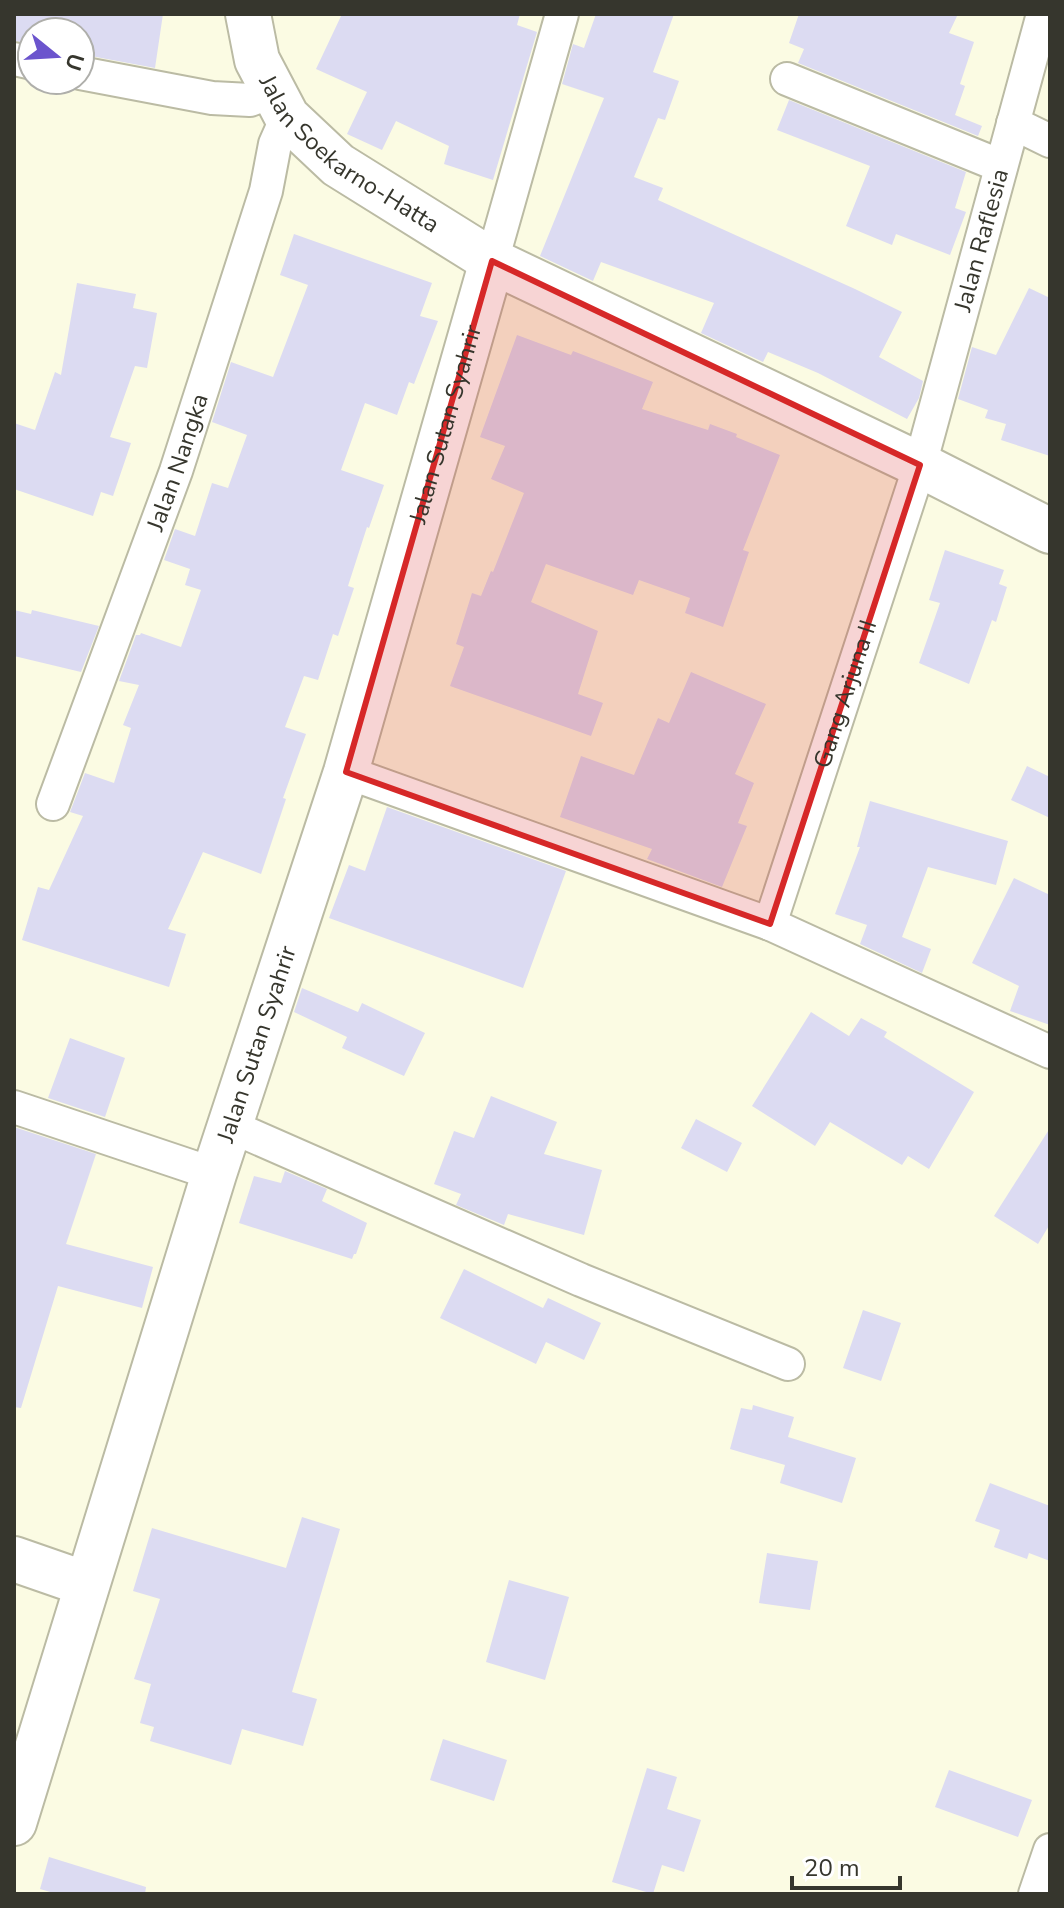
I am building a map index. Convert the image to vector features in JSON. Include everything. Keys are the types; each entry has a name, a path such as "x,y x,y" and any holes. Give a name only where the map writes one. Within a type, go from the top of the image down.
{"street":[{"name":"Jalan Soekarno-Hatta","path":"248,14 257,60 280,104 338,165 492,261 920,465 1050,531"},
{"path":"492,261 562,14"},
{"name":"Jalan Raflesia","path":"920,465 1043,14"},
{"path":"96,76 212,98 280,104"},
{"path":"787,79 1001,166"},
{"name":"Jalan Nangka","path":"53,804 176,471 266,191 280,104"},
{"path":"1013,123 1050,141"},
{"name":"Jalan Sutan Syahrir","path":"14,1823 214,1174 346,772 492,261"},
{"name":"Gang Arjuna II","path":"770,924 920,465"},
{"path":"346,772 770,924 1050,1052"},
{"path":"14,1107 214,1174"},
{"path":"230,1126 581,1280 788,1364"},
{"path":"14,1559 86,1584"},
{"path":"1035,1894 1050,1850"}],"highlighted area":[{"path":"492,261 920,465 770,924 346,772"}],"building":[{"path":"14,14 163,14 155,68 96,57 96,16 16,16 14,41"},
{"path":"342,14 520,14 517,25 537,32 493,180 444,164 449,146 396,121 382,150 347,134 367,92 316,69"},
{"path":"596,14 674,14 653,72 679,81 665,120 658,118 634,177 663,188 658,200 902,312 879,357 923,381 919,398 907,419 818,373 768,352 763,362 701,333 714,303 601,262 593,281 540,256 604,98 562,84 573,44 584,48"},
{"path":"799,14 958,14 949,33 974,42 960,84 965,86 955,115 982,126 978,136 798,63 804,49 789,43"},
{"path":"789,100 966,172 955,208 966,212 950,255 896,234 892,245 846,226 870,166 777,130"},
{"path":"294,234 432,283 420,316 438,321 414,384 409,382 397,415 365,403 341,470 384,485 348,586 354,588 338,636 333,634 318,680 304,676 285,727 306,734 261,874 203,852 168,929 186,934 169,987 22,940 38,887 49,890 83,816 70,812 85,773 114,783 131,728 123,725 139,685 119,681 136,635 141,633 181,647 201,590 185,585 190,569 164,560 175,529 195,536 212,483 228,488 247,435 212,422 231,362 273,377 308,285 280,275"},
{"path":"77,283 136,294 133,308 157,313 147,368 135,366 110,437 131,443 113,496 101,492 93,516 14,489 14,423 35,430 55,372 61,375"},
{"path":"1029,288 1050,298 1050,456 1001,440 1006,424 985,418 988,410 958,399 972,347 996,355"},
{"path":"517,335 571,355 573,351 653,382 642,409 708,430 710,424 780,455 743,550 749,552 723,627 685,613 690,598 639,580 633,595 546,564 531,602 598,631 578,694 603,703 591,736 450,686 464,647 456,644 472,593 481,596 524,493 491,479 505,446 480,437"},
{"path":"945,550 1004,570 999,584 1007,587 996,622 992,620 969,684 919,663 940,603 929,600"},
{"path":"14,610 31,614 32,610 99,626 81,672 14,656"},
{"path":"691,672 766,704 735,774 754,783 738,823 747,826 722,887 647,859 652,849 560,817 581,756 634,775 658,718 669,723"},
{"path":"1027,766 1050,777 1050,818 1011,800"},
{"path":"870,801 1008,841 996,885 928,867 902,937 931,949 922,973 860,944 867,925 835,914 860,847 857,847"},
{"path":"387,807 566,871 523,988 329,918 349,865 365,871"},
{"path":"1014,878 1050,895 1050,1025 1010,1011 1019,986 972,963"},
{"path":"302,988 358,1012 362,1003 425,1033 404,1076 342,1048 347,1037 294,1012"},
{"path":"811,1012 849,1036 861,1018 887,1032 884,1037 974,1092 929,1169 908,1156 902,1165 830,1122 815,1146 752,1106"},
{"path":"70,1038 125,1058 105,1117 48,1098"},
{"path":"491,1096 557,1122 544,1154 602,1170 584,1235 508,1214 504,1225 456,1205 461,1194 434,1184 454,1131 474,1138"},
{"path":"696,1119 742,1143 727,1172 681,1148"},
{"path":"14,1127 96,1154 66,1244 153,1267 142,1308 58,1286 21,1408 14,1407"},
{"path":"1050,1128 1050,1224 1038,1244 994,1216"},
{"path":"285,1171 327,1189 322,1201 367,1223 352,1259 239,1223 254,1176 281,1183"},
{"path":"464,1269 543,1308 548,1298 601,1323 584,1360 546,1342 536,1364 440,1318"},
{"path":"863,1310 901,1323 881,1381 843,1368"},
{"path":"753,1405 794,1417 788,1437 856,1458 842,1503 780,1483 785,1465 730,1449 741,1408 752,1410"},
{"path":"990,1483 1050,1506 1050,1561 1029,1553 1027,1559 994,1547 1000,1530 975,1521"},
{"path":"302,1517 340,1529 292,1692 317,1699 303,1746 242,1729 231,1765 150,1741 154,1727 140,1723 151,1684 134,1679 160,1599 133,1591 152,1528 286,1568"},
{"path":"767,1553 818,1561 810,1610 759,1603"},
{"path":"509,1580 569,1597 545,1680 486,1662"},
{"path":"443,1739 507,1760 494,1801 430,1780"},
{"path":"647,1768 677,1777 667,1809 701,1820 684,1872 662,1865 653,1894 612,1882"},
{"path":"949,1770 1032,1800 1018,1837 935,1807"},
{"path":"49,1857 146,1887 145,1894 57,1894 40,1889"}]}
